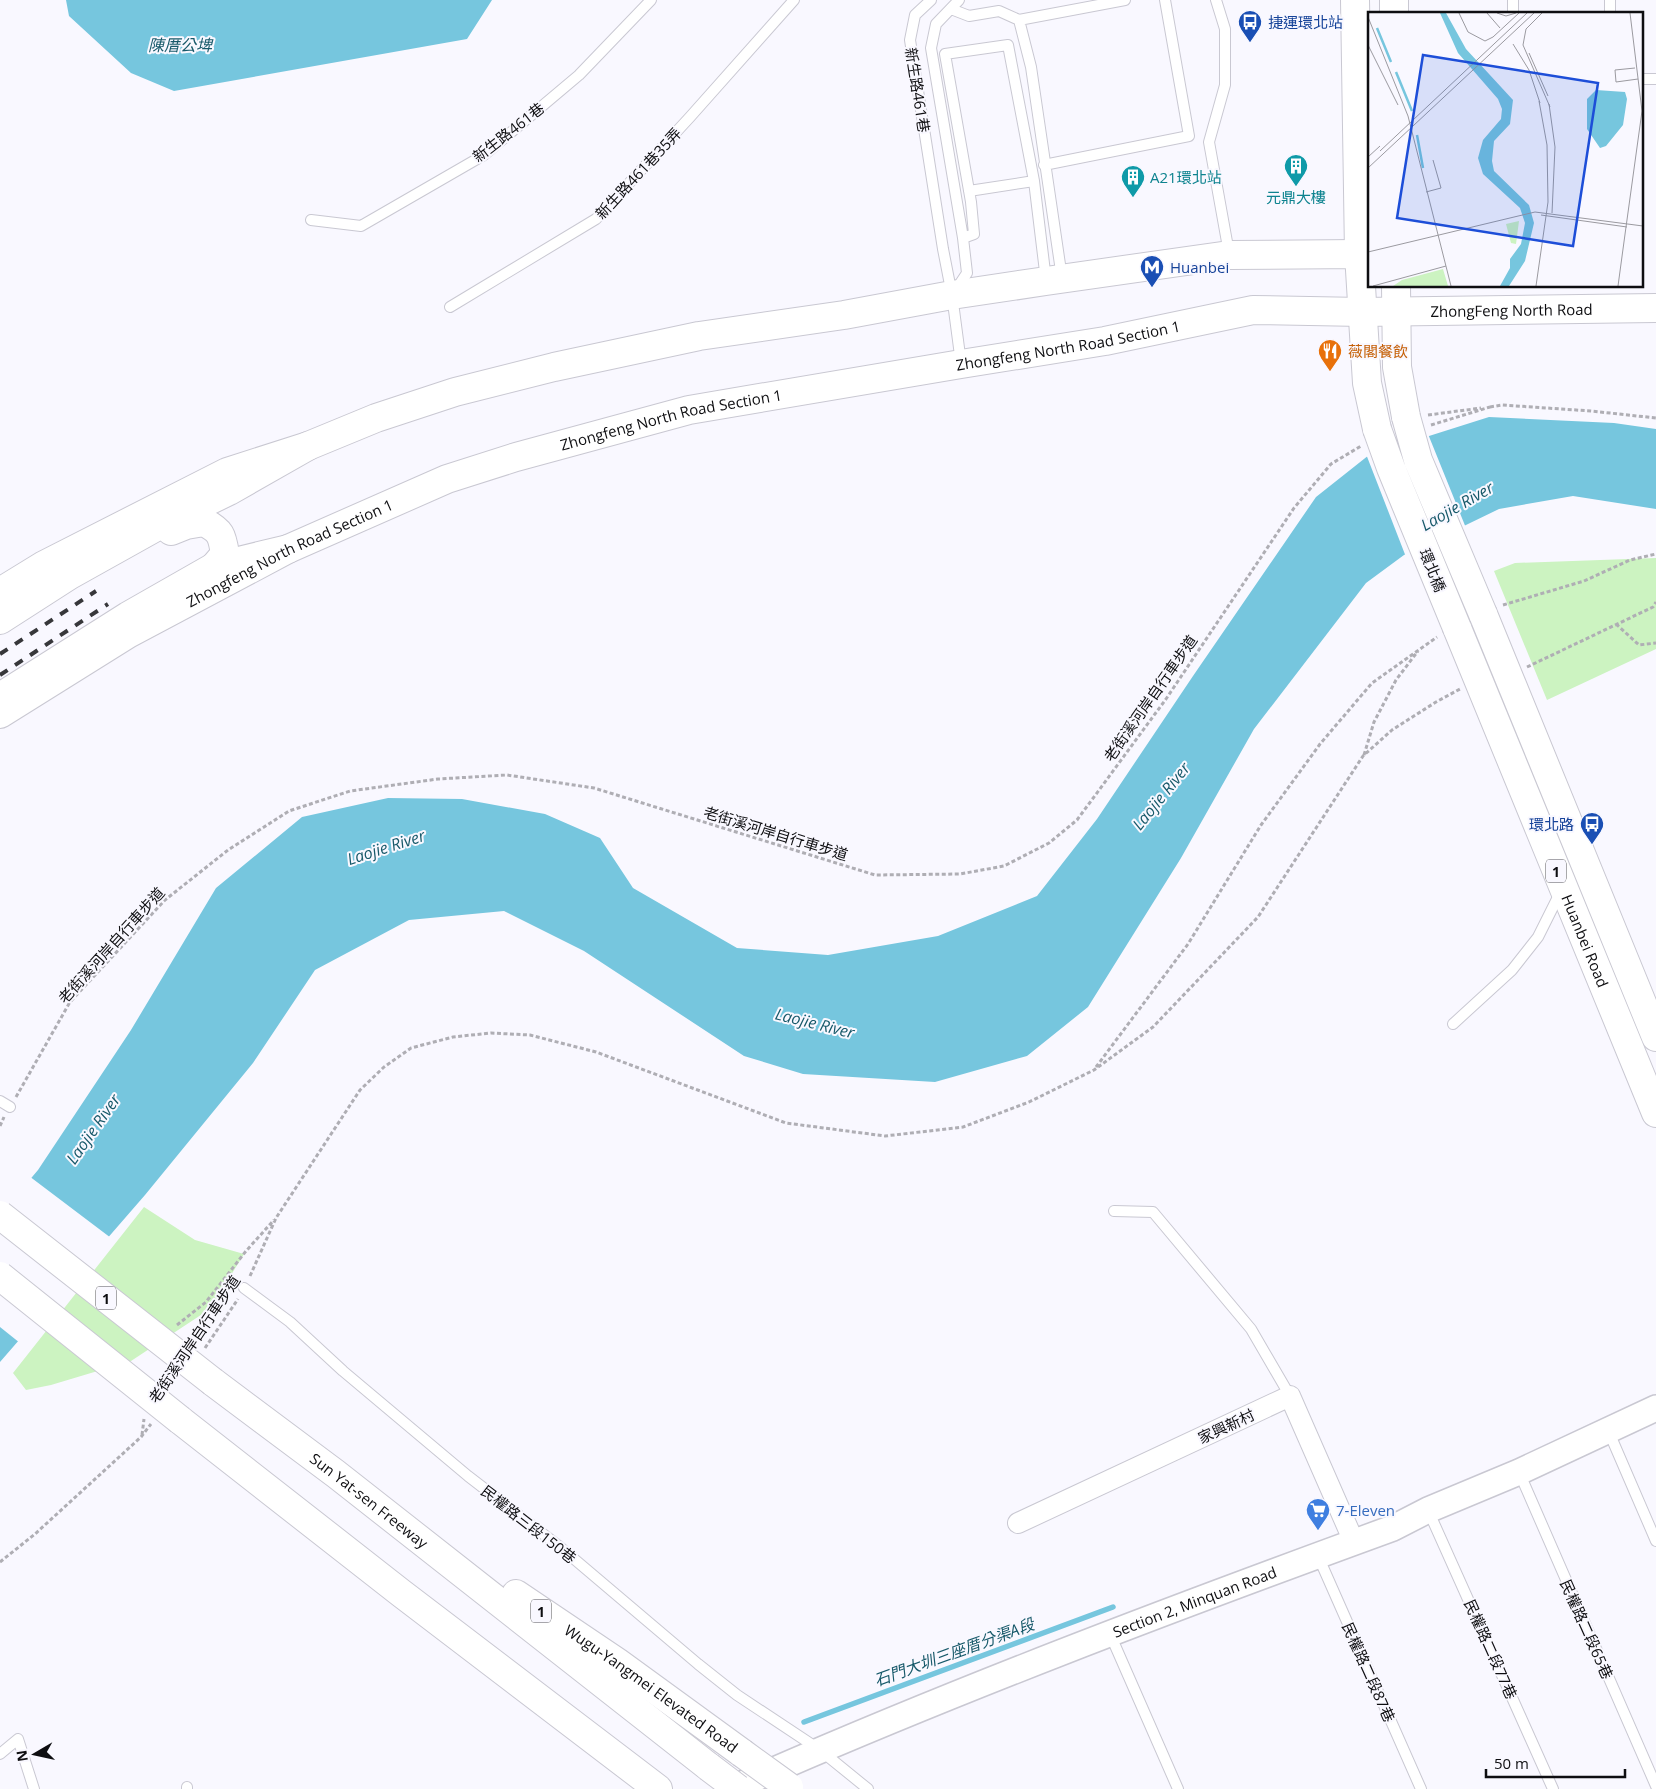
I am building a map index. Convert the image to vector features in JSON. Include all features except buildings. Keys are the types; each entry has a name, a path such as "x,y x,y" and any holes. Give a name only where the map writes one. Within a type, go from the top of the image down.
{"main road":[{"name":"1","path":"1355,0 1364,262 1362,312 1373,436"},
{"path":"0,592 44,565 227,472 308,446 376,418 455,392 554,367 699,336 844,315 952,295 1230,255 1364,262"},
{"path":"1383,288 1396,298"},
{"name":"1","path":"1396,298 1397,367 1415,422"},
{"name":"Zhongfeng North Road Section 1","path":"0,714 128,634 288,549 447,478 601,433 689,410 1105,341 1253,310 1362,312 1396,298"},
{"name":"ZhongFeng North Road","path":"1396,298 1656,308"},
{"name":"環北橋","path":"1415,422 1418,460 1492,610"},
{"name":"環北橋","path":"1373,436 1391,468 1450,631"},
{"path":"0,620 70,575 308,446"},
{"path":"70,575 186,525 204,522 218,529 223,543 225,554 214,567"},
{"path":"0,697 128,616 214,567 288,549"},
{"name":"Huanbei Road","path":"1492,610 1508,676 1656,1037"},
{"name":"Huanbei Road","path":"1450,631 1478,680 1656,1113"},
{"name":"Sun Yat-sen Freeway","path":"0,1215 213,1382 336,1474 738,1789"},
{"path":"0,1276 401,1593 658,1789"},
{"name":"Wugu-Yangmei Elevated Road","path":"336,1474 617,1662 790,1788"},
{"path":"401,1593 627,1789"}],"street":[{"name":"家興新村","path":"1018,1523 1290,1396"},
{"path":"1290,1396 1354,1542"},
{"name":"Section 2, Minquan Road","path":"731,1789 820,1750 1110,1634 1393,1528 1428,1510 1519,1472 1656,1408"}],"lane":[{"name":"新生路461巷","path":"312,220 361,226 484,155 579,75 651,0"},
{"name":"新生路461巷35弄","path":"450,307 596,219 794,0"},
{"name":"新生路461巷","path":"931,0 915,16 910,40 942,248 952,295 961,364"},
{"path":"952,295 966,273 963,238 931,48 936,24 959,0"},
{"path":"951,9 969,16 999,11 1019,20 1125,0"},
{"path":"1044,165 1189,136 1165,0"},
{"path":"1216,0 1225,29 1225,85 1209,142 1230,255"},
{"path":"1019,20 1031,67 1044,165 1054,280"},
{"path":"963,238 974,234 969,191 945,54 1008,45 1054,280"},
{"path":"969,191 1034,181"},
{"path":"1453,1024 1512,970 1538,937 1563,888"},
{"path":"0,1101 10,1107"},
{"path":"1114,1211 1154,1212 1251,1329 1290,1396"},
{"name":"民權路三段150巷","path":"244,1288 290,1322 343,1371 446,1457 560,1547 737,1696 820,1750 868,1789"},
{"path":"1608,1430 1656,1541"},
{"name":"民權路二段65巷","path":"1519,1472 1656,1786"},
{"name":"民權路二段77巷","path":"1428,1510 1553,1789"},
{"name":"民權路二段87巷","path":"1318,1556 1421,1789"},
{"path":"1110,1634 1178,1789"},
{"path":"0,1754 18,1739 34,1789"}],"path":[{"path":"1415,422 1502,405 1581,410 1656,418"},
{"path":"1415,422 1490,407"},
{"name":"老街溪河岸自行車步道","path":"0,1126 70,1002 165,900 228,850 289,812 350,791 438,779 507,775 594,788 875,875 960,874 1004,866 1049,843 1077,820 1166,699 1294,508 1331,464 1361,446 1373,436"},
{"path":"1492,610 1584,581 1630,560 1656,554"},
{"path":"1508,676 1653,606 1656,602"},
{"path":"1616,624 1639,645 1656,643"},
{"name":"老街溪河岸自行車步道","path":"1094,1070 1188,944 1261,825 1320,744 1372,683 1420,648 1450,631"},
{"path":"1363,756 1378,713 1396,680 1420,648"},
{"name":"老街溪河岸自行車步道","path":"204,1348 244,1288 276,1218 360,1090 384,1067 411,1048 453,1037 490,1033 530,1034 596,1052 786,1124 885,1136 963,1127 1029,1102 1094,1070 1154,1026 1258,917 1363,756 1392,730 1436,702 1478,680"},
{"path":"176,1326 206,1302 246,1251 276,1218"},
{"path":"141,1437 145,1411"},
{"name":"老街溪河岸自行車步道","path":"0,1562 35,1534 141,1437 153,1421"}],"green space":[{"path":"1656,558 1656,649 1547,700 1494,571 1515,563"},
{"path":"144,1207 195,1240 244,1254 210,1309 131,1361 51,1385 26,1390 13,1373"}],"water":[{"name":"陳厝公埤","path":"66,0 492,0 467,39 174,91 131,73 69,16"},
{"name":"Laojie River","path":"1489,417 1614,423 1656,429 1656,509 1573,496 1499,509 1404,555 1366,583 1254,729 1181,858 1088,1007 1027,1056 935,1082 803,1074 744,1056 584,951 504,911 409,920 315,970 253,1063 145,1195 0,1362 0,1215 38,1170 131,1030 216,888 302,817 388,798 462,799 545,814 600,838 633,888 737,948 828,955 938,936 1037,896 1097,819 1316,497 1369,455"}],"pier":[{"path":"1428,434 1466,528 1406,557 1366,454"},
{"path":"29,1176 111,1238 20,1343 0,1327 0,1211"}],"waterway":[{"name":"石門大圳三座厝分渠A段","path":"804,1722 1113,1607"}],"railway":[{"path":"0,654 96,591"},
{"path":"0,675 108,604"}],"place":[{"name":"捷運環北站","path":"1250,43"},
{"name":"元鼎大樓","path":"1296,187"},
{"name":"A21環北站","path":"1133,198"},
{"name":"Huanbei","path":"1152,288"},
{"name":"薇閣餐飲","path":"1330,372"},
{"name":"環北路","path":"1592,845"},
{"name":"7-Eleven","path":"1318,1531"}]}
